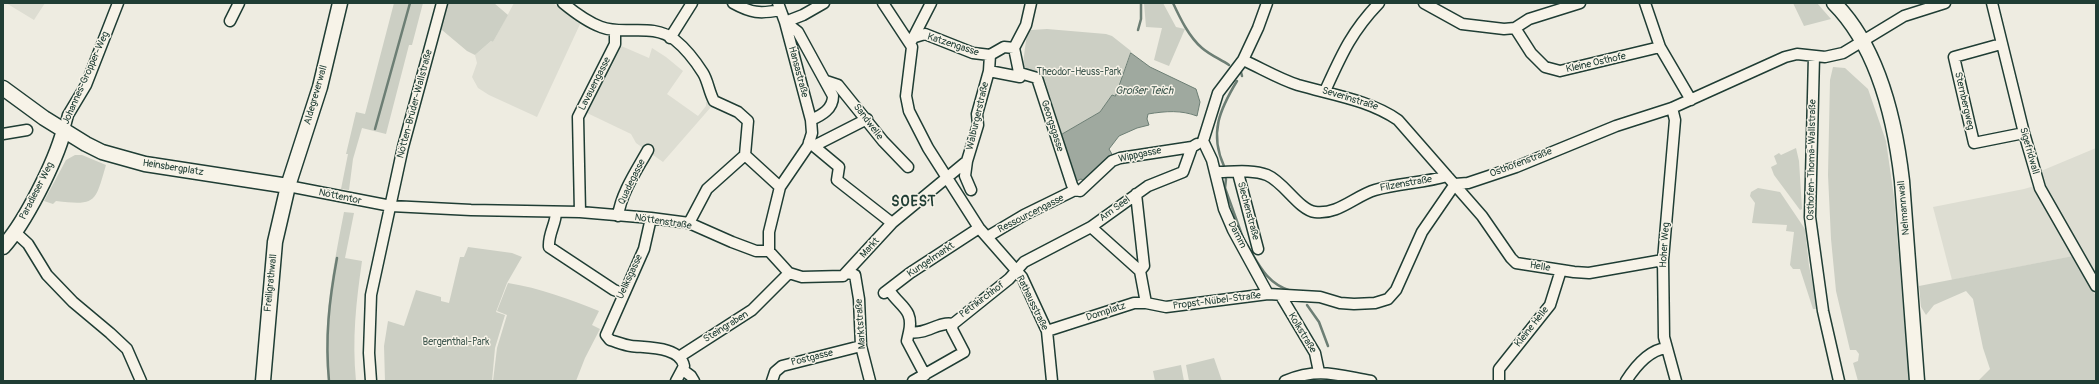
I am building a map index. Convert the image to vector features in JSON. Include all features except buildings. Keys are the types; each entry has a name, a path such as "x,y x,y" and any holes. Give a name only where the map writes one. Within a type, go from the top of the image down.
{"street":[{"name":"Johannes-Gropper-Weg","path":"64,130 68,115 86,85 118,3"},
{"path":"230,21 239,3"},
{"name":"Aldegreverwall","path":"288,186 320,87 340,3"},
{"name":"Nötten-Brüder-Wallstraße","path":"371,381 369,352 371,295 403,147 442,3"},
{"path":"563,3 580,16 602,28 615,30 639,29 675,40 703,73 714,101 738,112 748,121 745,155 707,189 689,223"},
{"path":"670,38 692,3"},
{"path":"733,3 748,11 767,12 779,7"},
{"path":"785,22 803,15 824,3"},
{"path":"883,3 912,39"},
{"path":"931,3 912,39 906,96 909,111 928,148 947,178"},
{"path":"1020,74 1014,48 1026,25 1031,3"},
{"path":"1192,147 1203,142 1218,93 1243,60 1258,28 1267,3"},
{"path":"1325,91 1346,43 1359,24 1379,3"},
{"path":"1424,3 1462,24 1504,29 1515,28 1529,19 1580,3"},
{"path":"1645,3 1660,47 1691,100"},
{"name":"Osthofenstraße","path":"1455,184 1468,183 1516,166 1616,126 1672,108 1724,83 1785,57 1797,54 1825,57 1843,53 1904,16 1945,3"},
{"name":"Sigefridwall","path":"1992,3 2024,133 2040,188 2096,286"},
{"name":"Nelmannwall","path":"1840,5 1863,41 1890,108 1898,150 1917,381"},
{"name":"Hansastraße","path":"779,7 785,22 812,120 812,133 809,147"},
{"path":"785,22 798,32 833,96 831,106 820,116 812,120"},
{"name":"Kleine Osthofe","path":"1515,28 1531,53 1545,67 1560,71 1660,47"},
{"name":"Lavauengasse","path":"580,212 578,117 615,44 615,30"},
{"name":"Katzengasse","path":"912,39 925,34 974,53 990,55"},
{"name":"Sternbergweg","path":"2001,44 1954,57 1974,143 2024,133"},
{"path":"990,55 1004,47 1014,48"},
{"name":"Walburgerstraße","path":"966,161 978,125 977,114 988,71 990,55"},
{"name":"Osthofen-Thomä-Wallstraße","path":"1814,56 1810,217 1823,311 1839,381"},
{"name":"Severinstraße","path":"1243,60 1297,84 1358,101 1388,113 1398,120 1455,184"},
{"name":"Walburgerstraße","path":"988,71 1020,77 1020,74"},
{"name":"Georgsgasse","path":"1020,74 1037,78 1072,185 1075,190"},
{"name":"Sandwelle","path":"826,81 838,85 867,119 883,141 908,166"},
{"name":"Heinsbergplatz","path":"3,88 64,130 97,149 125,160 288,186"},
{"name":"Hoher Weg","path":"1672,108 1676,120 1663,260 1664,337 1676,381"},
{"path":"848,273 843,276 814,277 789,273 769,251 769,232 780,187 809,147 867,119"},
{"path":"3,134 27,130"},
{"name":"Paradieser Weg","path":"3,248 16,233 59,149 64,130"},
{"name":"Damm","path":"1203,142 1215,172 1224,209 1233,230 1268,294"},
{"path":"809,147 839,167 837,180 892,223"},
{"name":"Wippgasse","path":"1075,190 1080,191 1112,161 1120,158 1192,147"},
{"name":"Am Seel","path":"1016,271 1024,262 1091,227 1148,186 1183,172 1192,147"},
{"name":"Quadegasse","path":"618,216 619,209 629,184 648,150"},
{"path":"745,155 780,187"},
{"path":"966,161 965,176 971,190"},
{"name":"Markt","path":"848,273 892,223 966,161"},
{"name":"Filzenstraße","path":"1215,172 1257,173 1267,175 1279,183 1307,210 1314,212 1340,208 1374,190 1447,176"},
{"name":"Siechenstraße","path":"1238,172 1258,250"},
{"name":"Rathausstraße","path":"947,178 961,196 979,228 1022,277 1047,331 1052,381"},
{"path":"1268,294 1320,298 1340,303 1354,304 1375,303 1388,299 1396,290 1422,232 1455,184"},
{"name":"Helle","path":"1455,184 1482,216 1516,263 1589,273 1663,260"},
{"name":"Nöttentor","path":"288,186 354,201 391,206"},
{"name":"Freiligrathwall","path":"263,381 275,242 288,186"},
{"name":"Ressourcengasse","path":"987,237 1024,215 1075,190"},
{"path":"1136,194 1144,266 1140,271"},
{"name":"Nöttenstraße","path":"391,206 580,212 651,218 689,223 756,251 769,251"},
{"path":"556,212 556,221 548,240 549,247 607,286 622,293"},
{"name":"Ueliksgasse","path":"651,218 644,249 622,293 606,334 610,340 630,346 657,348 679,357"},
{"path":"1091,227 1140,271 1146,303"},
{"name":"Kungelmarkt","path":"909,332 911,322 909,314 886,292 979,228"},
{"path":"16,233 28,244 46,275 67,297 127,349 141,381"},
{"name":"Kleine Helle","path":"1499,381 1499,370 1550,305 1561,270"},
{"name":"Petrikirchhof","path":"925,375 964,352 952,328 952,324 1016,271"},
{"name":"Steingraben","path":"679,357 752,310 789,273"},
{"name":"Marktstraße","path":"848,273 855,275 859,299 861,346 870,381"},
{"name":"Propst-Nübel-Straße","path":"1166,307 1251,298 1268,294"},
{"name":"Kolkstraße","path":"1281,296 1315,353 1319,372"},
{"name":"Domplatz","path":"1047,331 1134,303 1146,303 1166,307"},
{"path":"914,381 925,375 907,341 909,332 919,334 947,322 952,324"},
{"name":"Postgasse","path":"772,381 775,372 782,366 861,346"},
{"path":"1626,381 1633,371 1657,349 1666,348"},
{"path":"676,381 683,370 683,361 679,357"},
{"path":"683,370 694,381"},
{"path":"1285,381 1302,374 1319,372 1371,381"}],"shaded area":[{"path":"6,3 45,3 34,20"},
{"path":"514,3 553,3 581,22 537,117 489,95 478,88 472,77 477,63 475,55 491,41 493,42"},
{"path":"619,45 649,58 652,48 666,57 683,71 667,94 698,116 706,106 706,101 711,107 663,162 636,143 631,134 585,112"},
{"path":"2096,148 2096,274 2084,254 1952,280 1933,207 2024,189 2045,183 2041,171"}],"green space":[{"path":"394,3 423,3 412,45 409,45 386,134 362,128 353,159 349,190 341,189 348,154 346,154 356,112 365,114"},
{"path":"446,3 494,3 508,15 493,42 491,41 475,55 467,51 440,27"},
{"path":"1144,3 1163,3 1176,27 1185,29 1169,66 1154,60 1162,28 1146,27"},
{"path":"1793,3 1817,3 1831,19 1804,26"},
{"name":"Theodor-Heuss-Park","path":"1047,29 1106,34 1112,36 1131,51 1115,95 1112,95 1100,112 1057,137 1039,73 1022,71 1027,33 1031,30"},
{"path":"1833,67 1845,68 1868,89 1886,141 1894,197 1909,381 1858,381 1853,363 1858,361 1859,354 1856,350 1850,350 1836,291 1831,239 1828,175 1830,80"},
{"path":"1796,148 1799,161 1802,209 1800,210 1774,175 1771,167 1777,164 1774,156 1779,153 1781,155"},
{"path":"75,155 82,155 106,165 96,194 87,202 80,203 56,201 53,204 44,201 66,160"},
{"path":"1758,188 1780,192 1805,229 1809,266 1818,309 1813,309 1800,269 1793,269 1790,265 1794,232 1786,231 1787,225 1752,223 1755,203 1750,196 1751,192"},
{"path":"344,212 354,213 345,258 362,261 355,321 354,350 356,381 328,381 326,338 333,275"},
{"name":"Bergenthal-Park","path":"468,247 512,253 522,257 507,283 496,312 505,315 495,348 492,381 385,381 384,346 388,321 404,326 416,290 441,297 441,301 449,303 460,257 464,257"},
{"path":"2073,256 2096,296 2096,381 1978,381 1990,369 1983,348 1973,299 1966,291 1934,305 1926,315 1921,307 1919,286"},
{"path":"508,283 543,291 599,311 592,325 600,329 585,358 576,381 493,381 497,348 507,315 497,311"},
{"path":"1214,358 1222,381 1189,381 1186,365"},
{"path":"1181,365 1184,381 1155,381 1153,371"}],"water":[{"name":"Großer Teich","path":"1131,53 1150,67 1196,89 1200,102 1197,116 1173,112 1148,114 1147,119 1149,125 1137,128 1119,136 1109,149 1113,156 1086,182 1081,179 1075,182 1057,137 1100,112 1112,95 1115,96"}],"waterway":[{"path":"375,129 410,3"},
{"path":"1138,30 1141,19 1141,3"},
{"path":"1173,3 1185,27 1197,44 1208,53 1229,65"},
{"path":"1241,72 1242,76"},
{"path":"1224,166 1217,143 1218,122 1221,111 1237,81"},
{"path":"1226,179 1225,188 1243,238"},
{"path":"1247,245 1264,273 1276,284 1291,291"},
{"path":"329,381 327,350 328,320 337,258"},
{"path":"1307,305 1319,322 1328,346"}],"district":[{"name":"SOEST","path":"914,202"}]}
